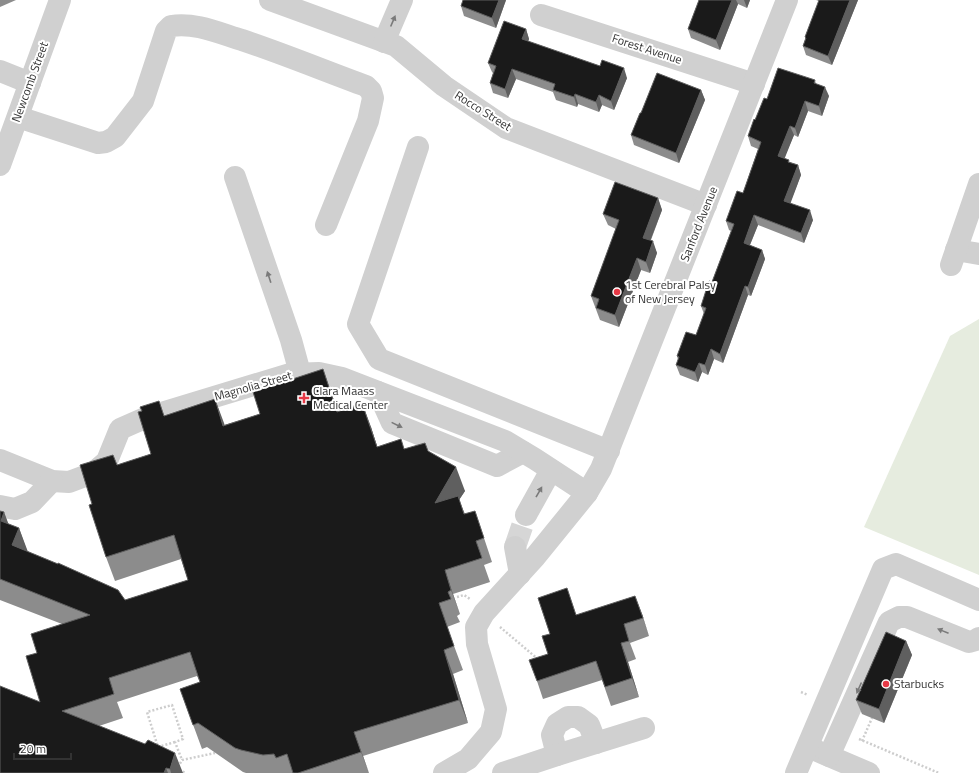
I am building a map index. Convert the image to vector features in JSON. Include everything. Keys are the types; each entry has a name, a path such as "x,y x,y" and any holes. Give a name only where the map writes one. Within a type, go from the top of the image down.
{"street":[{"name":"Newcomb Street","path":"0,165 60,0"},
{"name":"Rocco Street","path":"270,0 396,46 444,86 506,128 706,205"},
{"path":"384,42 402,0"},
{"name":"Sanford Avenue","path":"444,773 468,759 491,732 496,709 477,644 476,627 484,613 535,557 587,493 605,460 787,0"},
{"name":"Forest Avenue","path":"547,10 754,84"},
{"path":"18,117 98,143 106,142 115,137 143,101 166,31 170,26 181,24 200,27 278,52 366,86 371,91 373,98 368,121 326,225"},
{"path":"0,71 30,83"},
{"path":"418,147 358,324 379,359 605,460"},
{"path":"235,177 282,314 300,373"},
{"path":"979,184 953,258 979,254"},
{"name":"Magnolia Street","path":"0,460 52,481 69,482 93,473 106,461 120,429 138,421 290,374 319,373 342,378 505,441 587,493"},
{"path":"526,515 551,470"},
{"path":"0,506 15,509 32,502 52,481"},
{"path":"515,547 520,574"},
{"path":"796,773 883,570 896,564 979,600"},
{"path":"829,756 889,622 899,617 907,617 969,642 979,638"},
{"path":"557,754 552,735 557,724 568,717 578,717 588,725 596,743"},
{"path":"503,773 557,754 644,728"},
{"path":"807,747 869,773"}],"path":[{"path":"457,597 464,595 470,599"},
{"path":"497,624 543,664"},
{"path":"172,705 183,739 175,742 158,747 147,712 172,705"},
{"path":"862,741 872,718"},
{"path":"857,739 939,773"},
{"path":"175,742 182,760"},
{"path":"186,773 176,771 182,760 215,753"}],"shaded area":[{"path":"979,319 979,575 864,527 950,336"}],"building":[{"path":"463,0 499,0 492,18 461,6"},
{"path":"699,0 732,0 716,40 688,29"},
{"path":"819,0 850,0 828,56 803,46"},
{"path":"504,21 526,29 522,39 600,66 602,60 624,68 611,101 599,95 596,102 575,94 574,97 553,90 555,84 512,69 505,89 490,83 496,66 488,63"},
{"path":"778,68 815,80 814,83 825,87 819,106 805,101 795,128 790,126 778,156 789,160 788,162 798,165 784,201 810,210 801,233 754,215 744,243 762,250 748,287 745,286 720,354 711,349 705,365 699,363 695,372 676,365 679,357 677,356 686,332 696,335 706,308 701,306 709,281 712,282 734,224 726,221 737,191 743,193 761,142 748,136 764,98 767,99"},
{"path":"657,73 701,90 676,153 631,135"},
{"path":"615,182 658,198 643,238 653,241 646,262 637,258 615,315 596,308 599,299 591,296 619,220 603,214"},
{"path":"323,369 337,412 362,403 377,447 401,439 404,449 425,443 428,451 456,467 435,503 458,496 464,514 475,511 484,538 476,541 482,558 445,570 451,590 448,592 451,599 439,603 454,646 444,650 459,700 354,732 361,752 298,773 293,773 287,754 276,758 274,754 263,755 241,750 235,748 198,723 193,725 180,689 200,682 190,652 109,678 114,694 62,711 145,744 148,740 175,753 170,769 166,768 164,773 0,773 0,686 40,702 26,656 37,653 31,634 90,615 0,579 0,511 4,512 1,521 19,528 12,545 58,563 118,590 125,600 188,580 174,535 106,557 89,505 92,504 80,465 113,455 117,465 151,454 138,412 142,411 140,407 159,401 164,416 215,399 223,426 260,414 253,392"},
{"path":"567,588 576,615 635,596 643,618 624,624 629,641 621,643 632,678 605,687 596,661 537,681 529,660 548,654 542,636 550,634 538,598"},
{"path":"886,632 906,641 879,709 856,700"}],"tunnel":[{"path":"515,547 526,515"}],"place":[{"name":"1st Cerebral Palsy of New Jersey","path":"617,292"},
{"name":"Clara Maass Medical Center","path":"304,398"},
{"name":"Starbucks","path":"886,684"}]}
